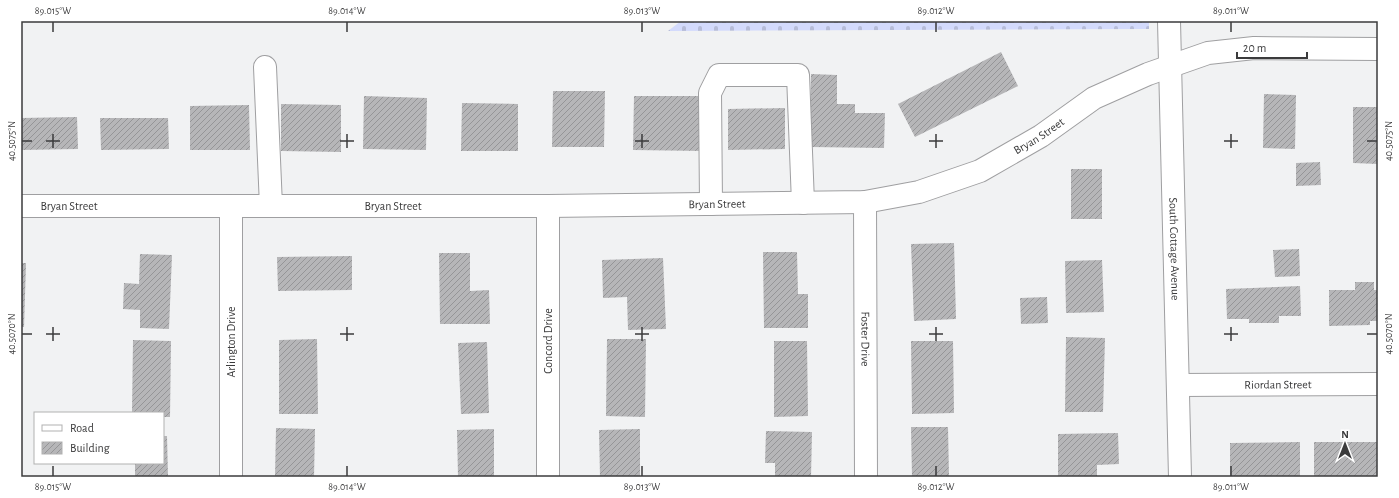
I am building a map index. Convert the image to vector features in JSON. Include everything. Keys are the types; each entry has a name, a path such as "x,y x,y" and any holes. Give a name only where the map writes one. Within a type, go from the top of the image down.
{"street":[{"name":"South Cottage Avenue","path":"1169,21 1179,385 1180,477"},
{"name":"Bryan Street","path":"21,206 548,206 865,202 919,192 980,171 1041,136 1094,98 1143,76 1208,53 1254,48 1378,49"},
{"path":"265,67 271,206"},
{"path":"711,204 710,92 719,75 798,75 803,202"},
{"name":"Foster Drive","path":"865,202 866,477"},
{"name":"Arlington Drive","path":"230,206 231,477"},
{"name":"Concord Drive","path":"548,206 548,477"},
{"name":"Riordan Street","path":"1179,385 1378,384"}],"green space":[{"path":"681,21 1149,21 1149,29 668,31"}],"building":[{"path":"1001,52 1018,86 915,137 898,104"},
{"path":"811,74 837,75 837,104 855,104 855,113 885,113 884,148 810,147"},
{"path":"553,91 605,91 604,147 552,147"},
{"path":"1264,94 1296,95 1295,149 1263,148"},
{"path":"364,96 427,98 426,150 363,149"},
{"path":"634,96 702,96 702,151 633,150"},
{"path":"462,103 518,104 518,151 461,151"},
{"path":"281,104 341,105 341,152 281,151"},
{"path":"249,105 250,150 190,150 190,106"},
{"path":"1353,107 1378,107 1378,164 1353,163"},
{"path":"785,108 785,149 728,150 728,109"},
{"path":"77,117 78,149 21,150 21,118"},
{"path":"100,118 168,118 169,149 101,150"},
{"path":"1320,162 1321,185 1296,186 1296,163"},
{"path":"1071,169 1102,169 1102,219 1071,219"},
{"path":"954,243 956,319 914,321 911,244"},
{"path":"1299,249 1300,276 1275,277 1273,250"},
{"path":"763,252 797,252 798,294 808,294 808,328 764,328"},
{"path":"439,253 470,253 470,291 489,290 490,324 440,324"},
{"path":"140,254 172,255 169,329 140,328 140,310 123,309 124,283 139,284"},
{"path":"352,256 352,290 278,291 277,257"},
{"path":"663,258 666,329 628,330 627,297 603,298 602,260"},
{"path":"1102,260 1104,312 1066,313 1065,261"},
{"path":"21,263 26,263 24,327 21,327"},
{"path":"1355,282 1374,282 1374,290 1378,290 1378,321 1370,321 1370,325 1329,326 1329,290 1355,290"},
{"path":"1300,286 1301,316 1279,316 1279,323 1249,323 1249,319 1227,319 1226,289"},
{"path":"1047,297 1048,323 1021,324 1020,298"},
{"path":"1066,337 1105,338 1103,412 1065,412"},
{"path":"317,339 318,414 279,414 279,340"},
{"path":"607,339 646,339 645,417 606,416"},
{"path":"133,340 171,341 170,417 164,417 164,412 132,412"},
{"path":"774,341 807,341 808,416 774,417"},
{"path":"911,341 953,341 954,413 912,414"},
{"path":"487,342 489,413 461,414 458,343"},
{"path":"911,427 948,427 949,477 912,477"},
{"path":"276,428 315,429 314,477 275,477"},
{"path":"494,429 494,477 458,477 457,430"},
{"path":"640,429 640,477 600,477 599,430"},
{"path":"766,431 812,432 811,477 775,477 775,463 765,463"},
{"path":"1118,433 1119,464 1097,465 1097,477 1058,477 1058,434"},
{"path":"164,436 167,436 168,477 135,477 135,464 164,464"},
{"path":"1300,442 1300,477 1230,477 1230,443"},
{"path":"1314,442 1378,442 1378,477 1314,477"}]}
